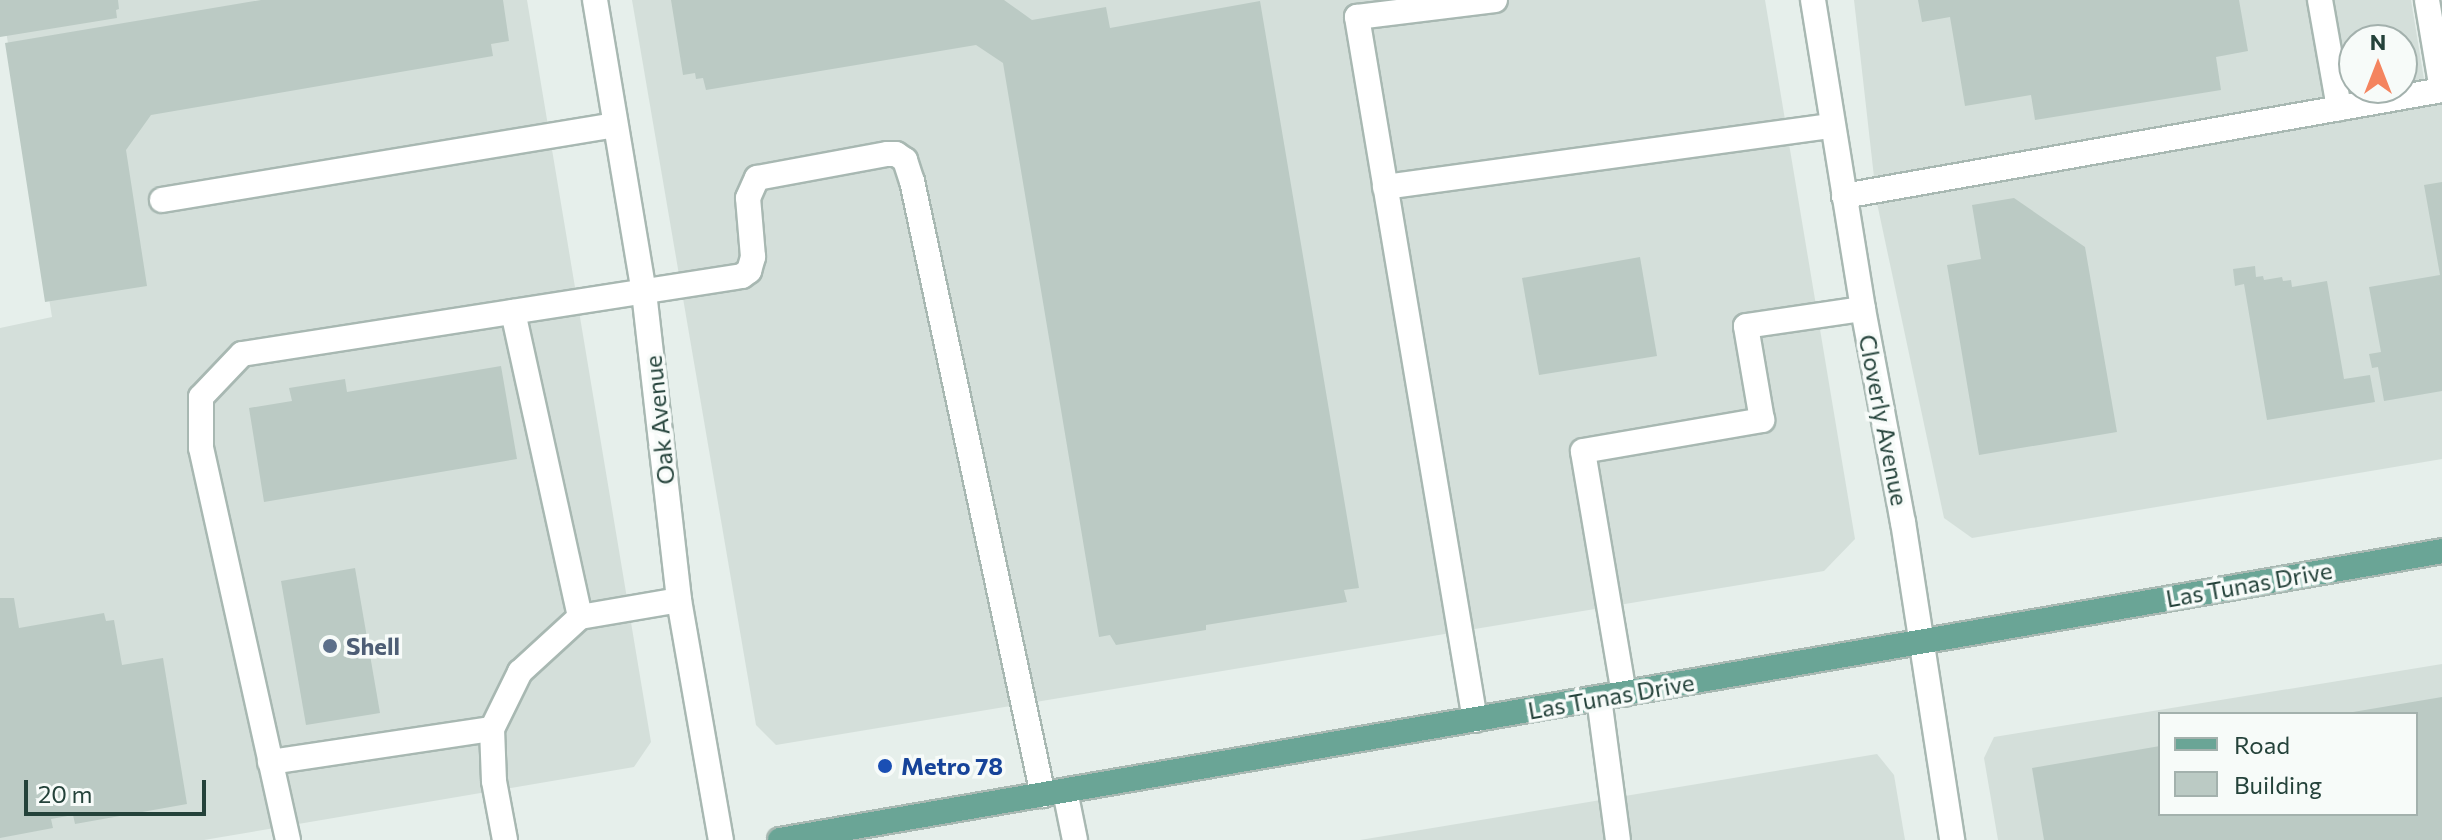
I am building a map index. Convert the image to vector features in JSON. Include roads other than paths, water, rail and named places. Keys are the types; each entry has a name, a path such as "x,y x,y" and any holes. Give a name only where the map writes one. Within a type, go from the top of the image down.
{"main road":[{"name":"Las Tunas Drive","path":"780,840 2442,551"}],"street":[{"name":"Oak Avenue","path":"595,0 644,292 679,600 721,840"},
{"path":"1475,720 1357,17 1495,0"},
{"name":"Cloverly Avenue","path":"1813,0 1863,309 1922,641 1952,840"},
{"path":"2320,0 2339,108"},
{"path":"1844,196 2442,90 2427,0"},
{"path":"162,200 615,125"},
{"path":"1385,187 1832,126"},
{"path":"288,840 201,448 201,397 242,354 644,292 749,271 753,257 748,198 757,178 896,154 905,160 925,240 1054,793 1075,840"},
{"path":"1624,694 1583,451 1762,420 1746,326 1863,309"},
{"path":"513,312 580,617"},
{"path":"505,840 494,781 492,729 520,672 580,617 679,600"},
{"path":"1599,698 1618,840"},
{"path":"270,762 492,729"}],"place":[{"name":"Shell","path":"330,646"},
{"name":"Metro 78","path":"885,766"}]}
